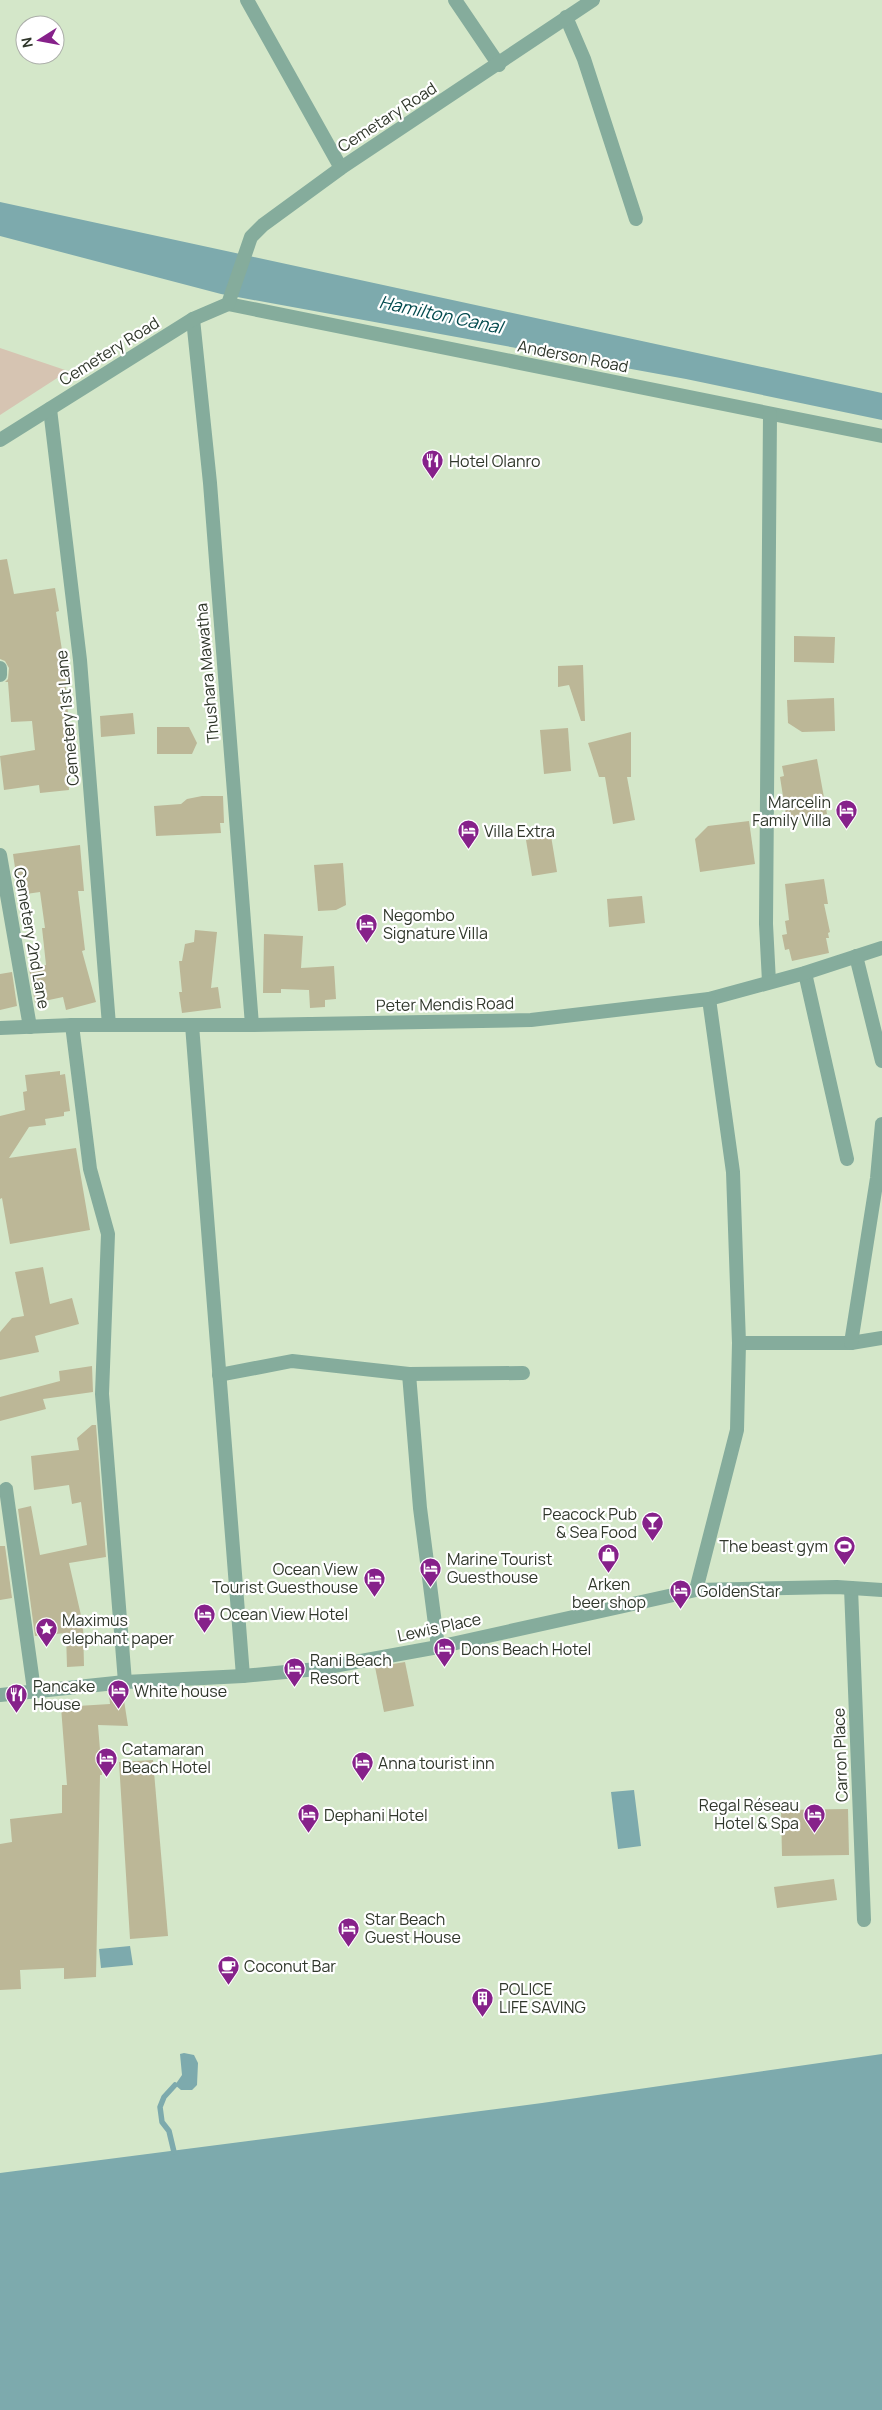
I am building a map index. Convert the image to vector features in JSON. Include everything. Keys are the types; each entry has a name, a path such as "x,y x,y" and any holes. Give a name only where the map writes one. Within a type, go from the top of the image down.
{"street":[{"path":"247,0 341,168"},
{"path":"454,0 498,64"},
{"name":"Cemetary Road","path":"231,298 250,237 263,225 341,168 593,0"},
{"path":"566,17 584,58 636,219"},
{"name":"Cemetery Road","path":"0,440 193,319 231,298"},
{"name":"Anderson Road","path":"231,298 770,414 882,436"},
{"name":"Thushara Mawatha","path":"193,319 210,493 252,1025"},
{"name":"Cemetery 1st Lane","path":"50,408 80,660 109,1025"},
{"path":"769,982 766,924 770,414"},
{"path":"0,668 0,675"},
{"name":"Cemetery 2nd Lane","path":"0,855 30,1027"},
{"name":"Peter Mendis Road","path":"0,1028 72,1025 252,1025 531,1020 709,999 805,973 882,948"},
{"path":"856,956 882,1062"},
{"path":"805,973 847,1159"},
{"path":"696,1590 737,1430 739,1343 733,1172 709,999"},
{"path":"72,1025 90,1169 108,1234 102,1394 125,1682"},
{"path":"192,1025 243,1676"},
{"path":"851,1343 877,1178 882,1124"},
{"path":"739,1343 851,1343 882,1338"},
{"path":"219,1375 292,1361 408,1374 522,1373"},
{"path":"408,1374 420,1508 438,1647"},
{"path":"6,1489 34,1690"},
{"name":"Lewis Place","path":"0,1695 125,1682 243,1676 318,1668 438,1647 696,1590 851,1588 882,1590"},
{"name":"Carron Place","path":"851,1588 864,1920"}],"shaded area":[{"path":"0,348 68,371 0,415"}],"water":[{"name":"Hamilton Canal","path":"0,202 882,393 882,420 686,379 221,294 0,236"},
{"path":"634,1790 641,1846 618,1849 611,1792"},
{"path":"130,1946 133,1965 101,1968 99,1949"},
{"path":"180,2054 194,2055 198,2063 197,2085 192,2090 181,2090 175,2085 182,2075"},
{"path":"882,2054 882,2410 0,2410 0,2173 542,2103"}],"building":[{"path":"7,559 14,594 55,588 59,611 56,612 64,663 71,752 74,752 76,771 68,775 69,790 40,793 39,785 4,790 0,756 35,750 32,721 11,722 8,682 5,682 8,679 9,668 5,661 0,659 0,560"},
{"path":"794,636 835,637 834,663 794,662"},
{"path":"583,665 585,721 581,721 569,685 558,687 558,666"},
{"path":"834,698 835,731 802,732 788,723 787,700"},
{"path":"133,713 135,734 101,737 100,716"},
{"path":"157,727 189,727 197,743 192,754 157,754"},
{"path":"568,728 571,771 544,774 540,730"},
{"path":"631,732 631,777 627,777 635,820 613,824 605,777 599,777 588,743"},
{"path":"817,759 827,814 787,822 780,777 784,776 782,766"},
{"path":"202,796 223,796 224,823 220,823 221,833 156,836 154,806 181,804 187,799"},
{"path":"749,821 755,864 700,872 695,839 708,826"},
{"path":"551,836 557,872 532,876 526,840"},
{"path":"80,845 84,891 78,891 85,950 82,951 96,1002 66,1010 63,997 35,1003 29,968 46,965 42,928 45,928 40,892 19,895 13,854"},
{"path":"343,863 346,905 336,910 318,911 314,865"},
{"path":"824,879 828,904 824,904 830,932 828,933 829,938 826,938 829,953 792,961 789,949 785,950 782,935 787,934 785,921 789,920 785,884"},
{"path":"642,896 645,923 609,927 607,899"},
{"path":"195,930 217,932 211,988 218,987 221,1008 182,1013 179,992 182,992 179,961 182,961 185,944 194,942"},
{"path":"264,934 303,936 301,968 334,966 336,999 325,1000 325,1007 310,1008 309,990 281,989 281,993 263,993"},
{"path":"12,972 17,1006 0,1010 0,974"},
{"path":"60,1071 60,1075 65,1074 70,1111 64,1112 64,1116 45,1119 46,1125 29,1127 9,1158 76,1148 90,1230 10,1244 2,1198 0,1199 0,1116 25,1110 23,1092 27,1091 25,1075"},
{"path":"43,1267 50,1304 72,1298 79,1324 35,1336 39,1352 0,1360 0,1332 12,1318 24,1316 15,1272"},
{"path":"92,1366 93,1392 43,1399 46,1409 0,1421 0,1397 60,1381 59,1371"},
{"path":"92,1425 96,1425 106,1557 69,1563 83,1624 84,1666 67,1667 66,1633 35,1636 18,1509 31,1506 40,1555 87,1545 81,1502 72,1504 69,1485 34,1490 31,1456 79,1450 77,1438"},
{"path":"0,1546 5,1546 12,1598 0,1600"},
{"path":"405,1662 414,1706 384,1712 375,1667"},
{"path":"109,1694 123,1694 128,1726 98,1725 102,1775 100,1775 96,1977 64,1979 64,1968 20,1970 21,1989 0,1990 0,1844 12,1842 10,1819 62,1813 62,1785 67,1785 61,1707 110,1704"},
{"path":"153,1760 168,1936 130,1939 119,1762"},
{"name":"Regal Réseau Hotel & Spa","path":"848,1809 849,1855 782,1856 781,1810"},
{"path":"834,1879 837,1900 777,1908 774,1887"}],"waterway":[{"path":"174,2152 169,2131 162,2122 160,2107 164,2097 175,2085"}],"place":[{"name":"Hotel Olanro","path":"433,480"},
{"name":"Marcelin Family Villa","path":"847,830"},
{"name":"Villa Extra","path":"468,850"},
{"name":"Negombo Signature Villa","path":"367,943"},
{"name":"Peacock Pub & Sea Food","path":"653,1542"},
{"name":"The beast gym","path":"844,1565"},
{"name":"Arken beer shop","path":"609,1574"},
{"name":"Marine Tourist Guesthouse","path":"431,1587"},
{"name":"Ocean View Tourist Guesthouse","path":"374,1597"},
{"name":"GoldenStar","path":"681,1610"},
{"name":"Ocean View Hotel","path":"204,1633"},
{"name":"Maximus elephant paper","path":"46,1648"},
{"name":"Dons Beach Hotel","path":"445,1668"},
{"name":"Rani Beach Resort","path":"294,1688"},
{"name":"White house","path":"118,1710"},
{"name":"Pancake House","path":"17,1714"},
{"name":"Catamaran Beach Hotel","path":"106,1777"},
{"name":"Anna tourist inn","path":"362,1782"},
{"name":"Regal Réseau Hotel & Spa","path":"815,1833"},
{"name":"Dephani Hotel","path":"308,1834"},
{"name":"Star Beach Guest House","path":"349,1947"},
{"name":"Coconut Bar","path":"228,1985"},
{"name":"POLICE LIFE SAVING","path":"483,2017"}]}
